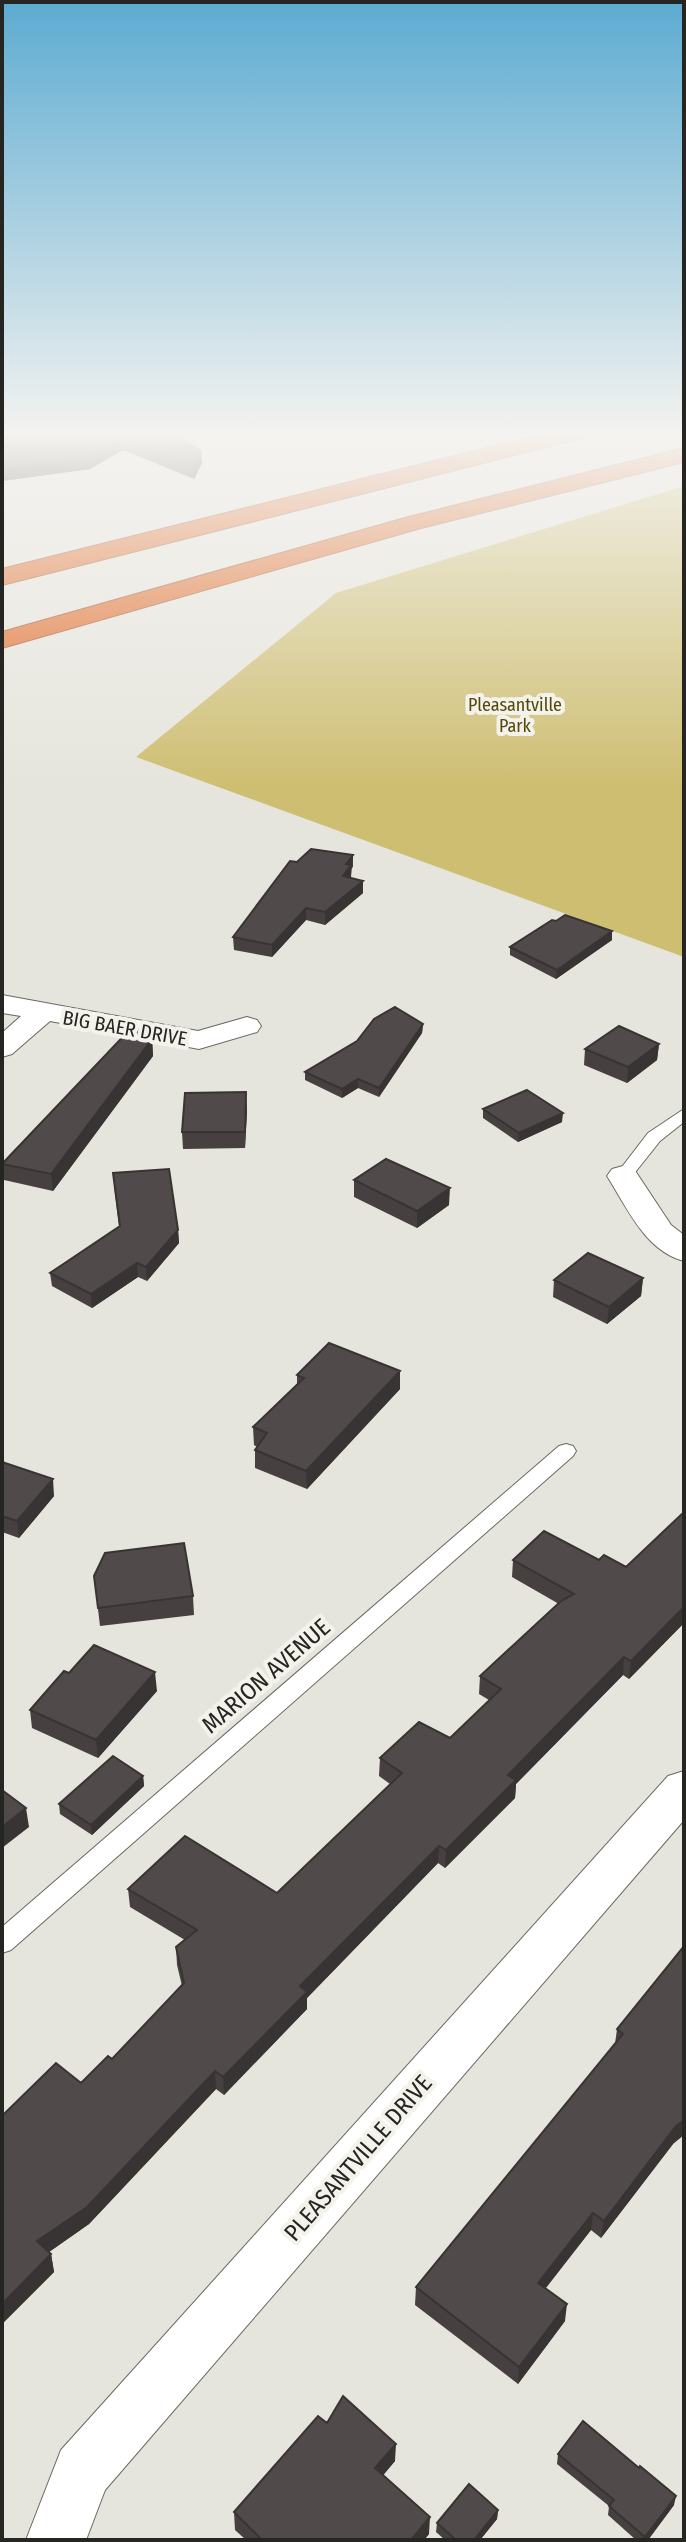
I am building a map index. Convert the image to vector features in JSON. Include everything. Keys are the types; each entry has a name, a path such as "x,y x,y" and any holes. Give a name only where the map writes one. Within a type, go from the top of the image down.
{"highway":[{"path":"2,577 104,551"},
{"path":"2,640 316,551"}],"street":[{"name":"BIG BAER DRIVE","path":"2,1004 199,1040 247,1026"},
{"path":"2,1048 42,1013"},
{"path":"623,1176 659,1232 684,1251"},
{"name":"PLEASANTVILLE DRIVE","path":"56,2540 82,2471 684,1789"}],"lane":[{"path":"623,1176 654,1137 684,1114"},
{"name":"MARION AVENUE","path":"2,1942 566,1451"}],"green space":[{"name":"Pleasantville Park","path":"474,551 684,551 684,957 136,757 336,593"}],"building":[{"path":"311,849 353,855 346,864 351,865 343,876 363,881 325,912 306,908 272,945 233,937 290,861 297,862"},
{"path":"565,915 612,931 557,970 510,947 552,920"},
{"path":"395,1007 423,1024 379,1088 358,1079 342,1089 305,1072 357,1041 374,1019"},
{"path":"134,1025 152,1039 51,1174 2,1164"},
{"path":"619,1026 659,1044 628,1067 585,1049"},
{"path":"527,1090 563,1113 519,1133 483,1109"},
{"path":"246,1092 245,1132 182,1132 185,1093"},
{"path":"386,1159 450,1188 417,1211 354,1180"},
{"path":"169,1169 178,1230 146,1267 137,1263 91,1294 50,1273 120,1226 113,1173"},
{"path":"588,1253 643,1278 609,1307 554,1280"},
{"path":"329,1343 400,1371 306,1471 255,1450 267,1433 253,1427 304,1378 297,1375"},
{"path":"2,1462 53,1479 17,1521 2,1516"},
{"path":"684,1512 684,1607 631,1661 624,1657 508,1775 516,1780 446,1850 439,1846 300,1986 307,1992 223,2077 215,2071 87,2207 37,2241 51,2254 2,2304 2,2116 56,2063 81,2083 108,2056 112,2059 184,1983 176,1947 197,1930 128,1889 185,1836 277,1893 402,1773 380,1758 419,1722 450,1738 501,1689 480,1676 561,1601 574,1594 513,1560 544,1531 599,1560 604,1555 626,1567"},
{"path":"184,1543 193,1596 98,1608 94,1576 105,1553"},
{"path":"94,1645 155,1672 96,1740 30,1710 64,1671 69,1673"},
{"path":"113,1756 143,1776 91,1825 59,1804"},
{"path":"2,1790 26,1808 2,1827"},
{"path":"684,1946 684,2120 676,2126 604,2221 593,2213 538,2283 567,2304 519,2367 416,2287 623,2034 617,2029"},
{"path":"343,2396 396,2444 375,2468 430,2517 411,2540 262,2540 234,2512 318,2416 327,2423"},
{"path":"583,2421 676,2496 645,2537 609,2506 614,2500 558,2454"},
{"path":"469,2484 498,2510 474,2540 456,2540 437,2523"}]}
